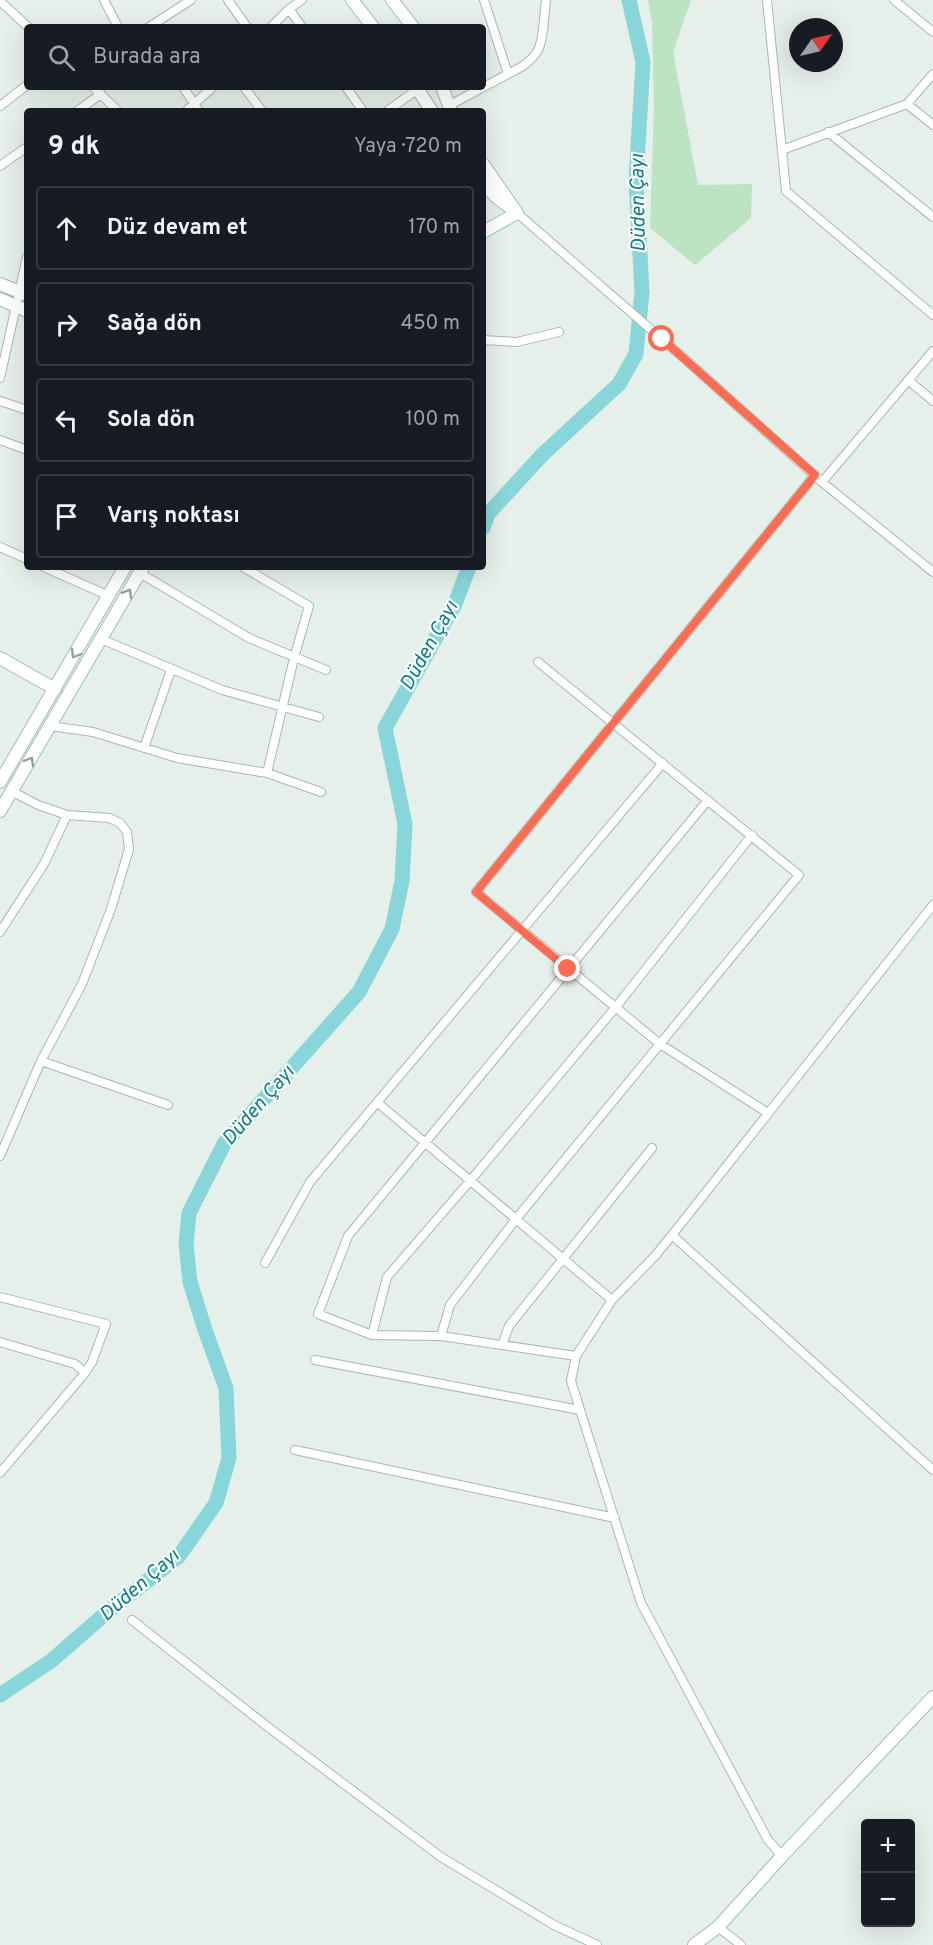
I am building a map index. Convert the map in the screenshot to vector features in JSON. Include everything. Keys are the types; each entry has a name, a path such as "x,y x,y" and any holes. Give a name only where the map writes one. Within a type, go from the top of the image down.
{"main road":[{"path":"352,0 371,24"},
{"path":"392,0 411,24"},
{"path":"418,90 430,108"},
{"path":"443,90 450,108"},
{"path":"486,168 517,213"},
{"path":"486,186 495,197 517,213"},
{"path":"486,230 517,213"},
{"path":"0,284 23,294"},
{"path":"0,298 21,309"},
{"path":"0,782 123,570"},
{"path":"0,811 141,570"},
{"path":"88,632 101,639"},
{"path":"0,658 55,689"},
{"path":"694,1945 718,1927 933,1697"}],"street":[{"path":"104,0 116,24"},
{"path":"154,24 191,0"},
{"path":"228,0 245,24"},
{"path":"274,24 302,0"},
{"path":"484,0 508,75"},
{"path":"486,88 523,66 537,52 546,0"},
{"path":"767,0 786,191 933,315"},
{"path":"894,0 933,32"},
{"path":"0,1 25,24"},
{"path":"289,9 300,24"},
{"path":"782,150 907,104 933,74"},
{"path":"0,106 24,87"},
{"path":"96,90 115,108"},
{"path":"185,90 197,108 211,90"},
{"path":"245,90 260,108"},
{"path":"348,90 361,108"},
{"path":"391,108 414,90"},
{"path":"452,108 482,90"},
{"path":"81,108 100,94"},
{"path":"907,104 933,125"},
{"path":"828,132 933,217"},
{"path":"0,166 24,149"},
{"path":"517,213 819,478 933,572"},
{"path":"0,378 21,309 23,294"},
{"path":"486,340 518,342 559,332"},
{"path":"768,1113 660,1044 476,892 819,478 933,351"},
{"path":"908,380 933,401"},
{"path":"0,401 24,409"},
{"path":"0,440 24,449"},
{"path":"0,547 24,558"},
{"path":"51,570 109,596"},
{"path":"141,570 249,638 326,670"},
{"path":"248,570 309,606 294,658 267,773"},
{"path":"101,639 222,690 319,717"},
{"path":"441,1336 450,1305 516,1219 799,875 538,662"},
{"path":"144,748 171,670"},
{"path":"50,726 93,732 177,758 267,773 321,792"},
{"path":"265,1263 310,1182 663,764"},
{"path":"0,1156 41,1061 82,984 111,909 129,849 127,832 120,823 109,818 67,815 38,806 13,792"},
{"path":"576,1356 441,1336 372,1335 318,1314 348,1236 708,800"},
{"path":"0,932 44,864 67,815"},
{"path":"372,1335 387,1277 615,1008 752,835"},
{"path":"782,1856 768,1840 641,1603 571,1381 576,1356 612,1300 655,1256 933,905"},
{"path":"41,1061 168,1105"},
{"path":"378,1103 612,1300"},
{"path":"502,1345 509,1326 652,1148"},
{"path":"672,1234 933,1470"},
{"path":"0,1298 106,1324 92,1362 85,1373 0,1473"},
{"path":"0,1342 75,1364 85,1373"},
{"path":"315,1360 579,1410"},
{"path":"295,1450 615,1518"},
{"path":"132,1620 268,1727 441,1857 554,1925 597,1945"},
{"path":"718,1927 741,1945"}],"green space":[{"path":"648,0 691,0 673,52 698,185 752,184 751,218 695,265 650,228 654,106 652,23"}],"waterway":[{"name":"Düden Çayı","path":"486,520 488,514 542,455 619,384 636,354 642,292 636,180 643,62 629,0"},
{"name":"Düden Çayı","path":"0,1695 51,1661 105,1614 179,1556 216,1503 229,1458 226,1388 190,1282 186,1244 189,1213 224,1144 359,992 392,929 402,881 405,824 385,728 455,604 468,570"}],"route":[{"path":"568,969 476,892 815,475 662,339"}]}
